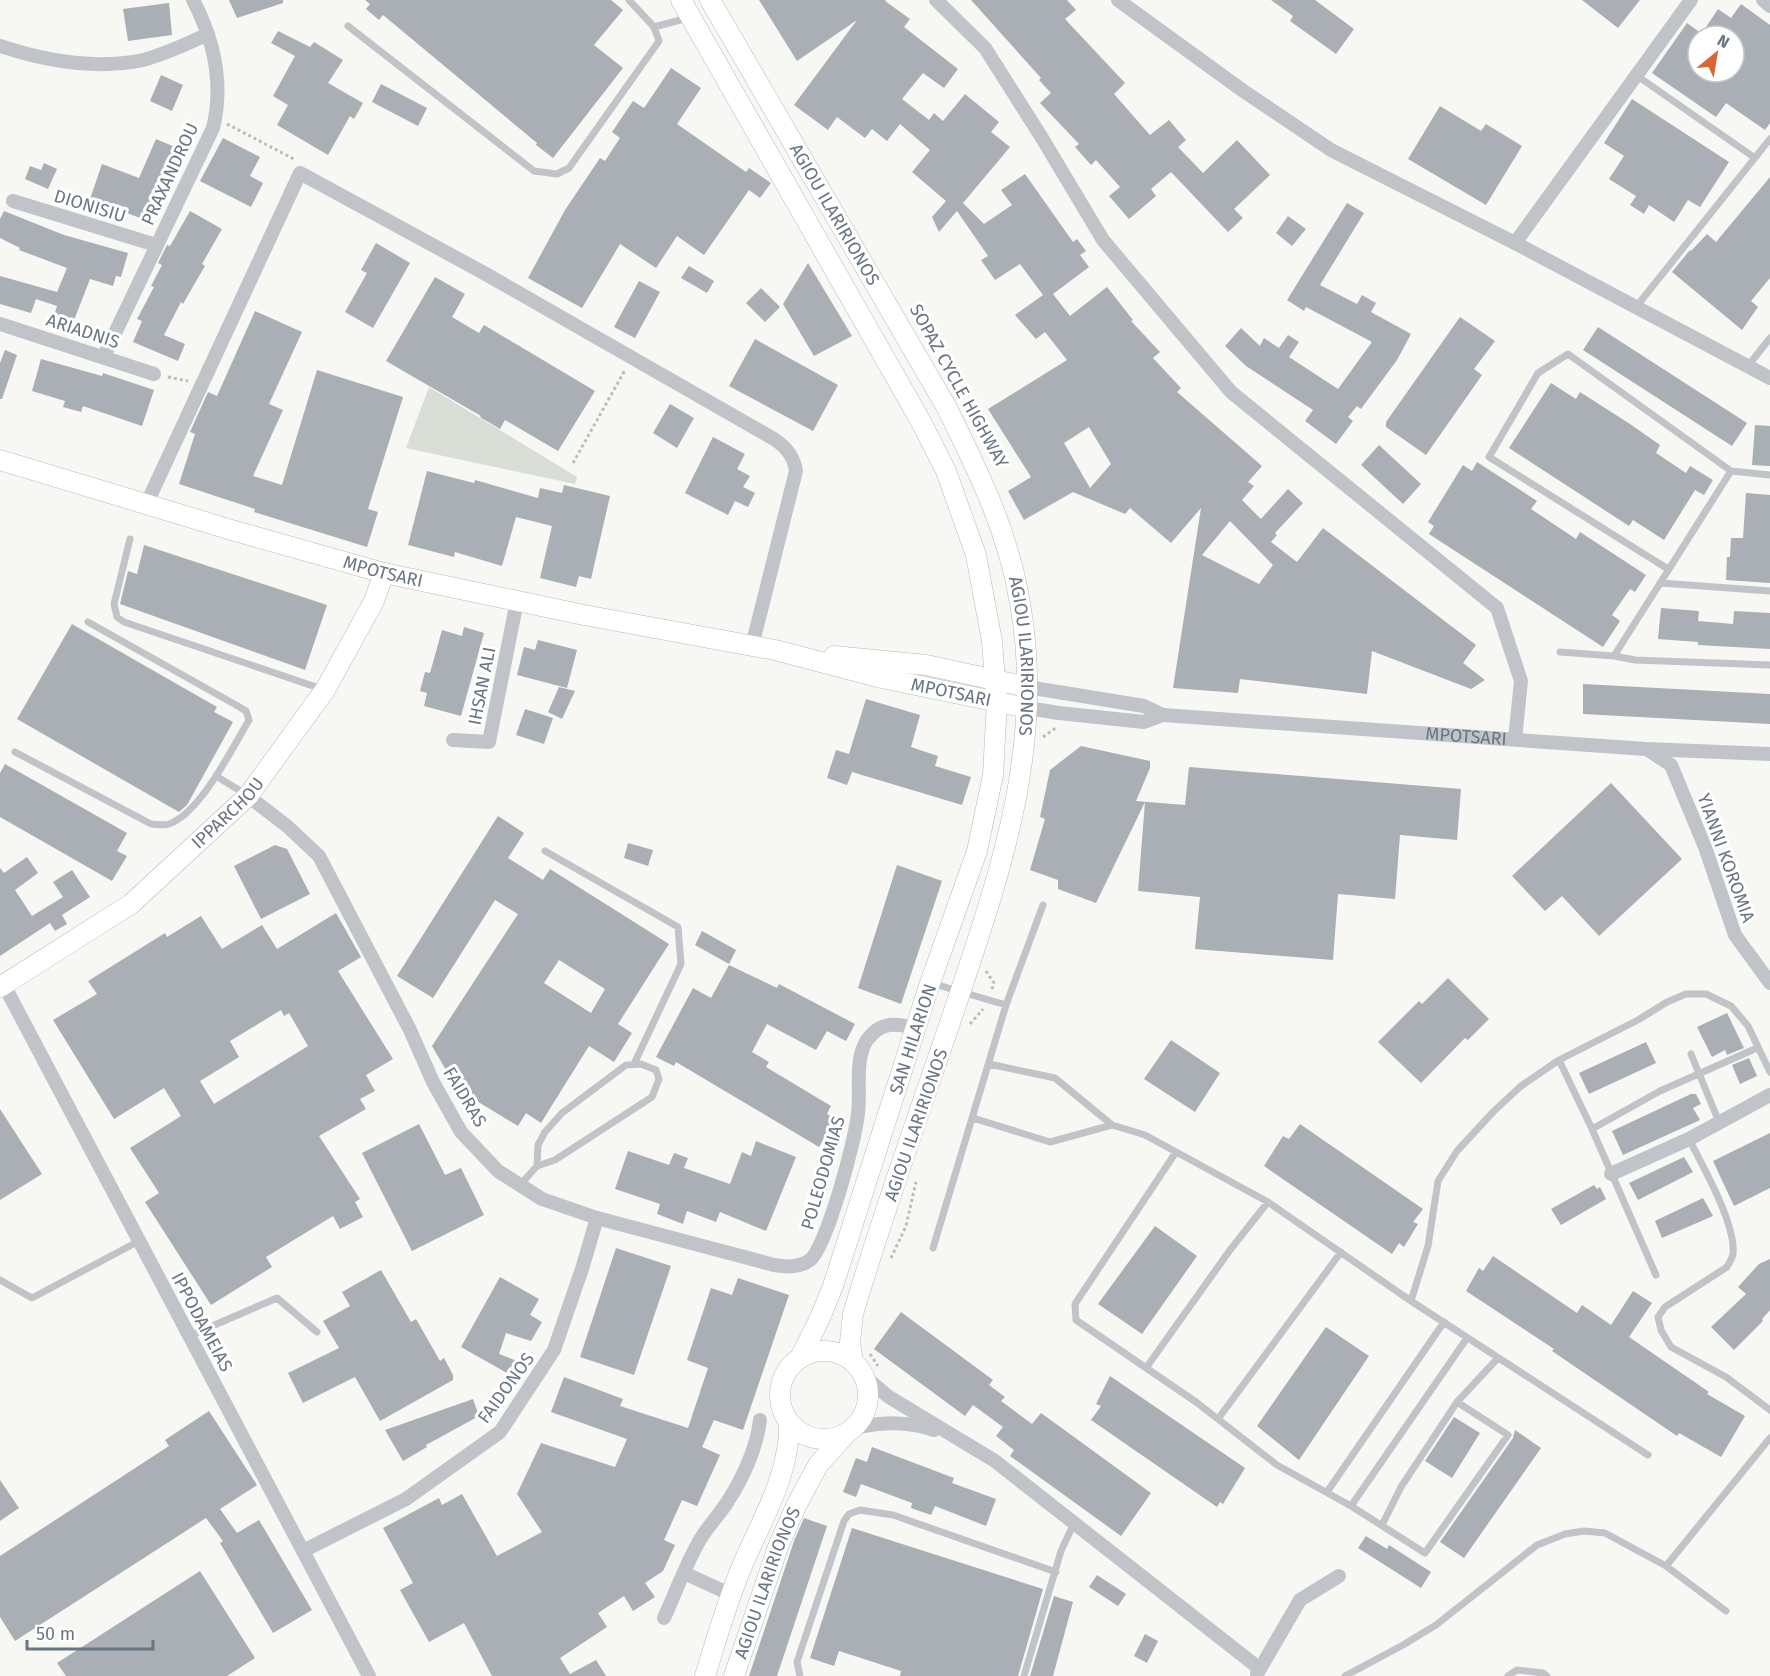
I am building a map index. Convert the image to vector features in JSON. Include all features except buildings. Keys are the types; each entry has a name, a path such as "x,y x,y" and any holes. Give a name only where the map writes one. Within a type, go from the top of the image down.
{"main road":[{"name":"AGIOU ILARIRIONOS","path":"710,0 947,408 994,505 1010,557 1020,603 1026,649 1027,708 1021,777 1014,813 991,899 853,1314 850,1342 866,1364"},
{"name":"AGIOU ILARIRIONOS","path":"686,8 914,410 946,471 976,555 992,641 996,702 993,775 977,851 961,900"},
{"name":"MPOTSARI","path":"0,460 146,505 384,573 752,646 926,665 1027,687"},
{"name":"IPPARCHOU","path":"2,986 131,904 248,796 325,690 374,601 384,573"},
{"name":"MPOTSARI","path":"775,650 882,678 1027,708"},
{"name":"SAN HILARION","path":"867,1178 930,983 961,900"},
{"name":"AGIOU ILARIRIONOS","path":"800,1358 833,1286 867,1178"},
{"path":"827,1351 866,1364 868,1403 863,1417 850,1431 831,1440 815,1439 801,1433 789,1423 779,1401 780,1388 787,1371 800,1358 813,1352 827,1351"},
{"name":"AGIOU ILARIRIONOS","path":"705,1676 732,1594 781,1475 788,1450 789,1423"},
{"name":"AGIOU ILARIRIONOS","path":"734,1676 778,1547 796,1506 818,1465 850,1431"}],"street":[{"name":"PRAXANDROU","path":"104,356 208,139 215,118 218,81 208,34 193,0"},
{"path":"936,0 985,48 1103,240 1231,392 1497,608 1521,681 1515,739"},
{"path":"1118,0 1242,90 1331,150 1515,243 1770,378"},
{"path":"1515,243 1691,0"},
{"path":"1763,0 1770,6"},
{"path":"0,46 52,60 74,63 115,63 153,57 208,34"},
{"path":"146,505 300,173 484,273 774,439 792,457 796,471 752,646"},
{"name":"DIONISIU","path":"13,201 156,245"},
{"name":"ARIADNIS","path":"0,324 154,374"},
{"name":"IHSAN ALI","path":"453,740 489,742 517,601"},
{"name":"MPOTSARI","path":"1027,687 1144,706 1163,715 1646,749 1770,754"},
{"name":"MPOTSARI","path":"1027,708 1144,722 1163,715"},
{"name":"YIANNI KOROMIA","path":"1646,749 1671,765 1705,847 1735,935 1770,983"},
{"name":"FAIDRAS","path":"248,796 319,856 410,1030 433,1082 461,1132 498,1171 542,1200 597,1218 774,1265"},
{"name":"IPPODAMEIAS","path":"2,986 369,1676"},
{"name":"POLEODOMIAS","path":"774,1265 803,1264 811,1259 822,1242 856,1131 861,1057 867,1041 873,1033 895,1023 916,1028"},
{"path":"1611,1174 1689,1139 1770,1095"},
{"name":"FAIDONOS","path":"303,1551 406,1499 500,1432 554,1350 597,1218"},
{"path":"866,1364 889,1397 995,1461 1260,1673 1300,1600 1339,1576"},
{"path":"664,1618 703,1535 730,1499 758,1437 760,1420"},
{"path":"850,1431 880,1423 906,1423 934,1430 970,1445"},
{"path":"684,1572 732,1594"}],"lane":[{"path":"348,26 534,171 557,174 568,168 659,41 654,27 629,0"},
{"path":"654,27 686,8"},
{"path":"1636,75 1755,158"},
{"path":"1636,307 1770,139"},
{"path":"1747,366 1770,338"},
{"path":"1668,569 1489,457 1538,373 1569,354 1731,471 1770,475"},
{"path":"1614,656 1731,471"},
{"path":"130,539 114,604 117,617 123,622 325,690"},
{"path":"1660,583 1770,591"},
{"path":"15,752 151,824 167,826 187,814 216,776 249,720 246,711 88,622"},
{"path":"1560,652 1635,660 1770,665"},
{"path":"216,776 248,796"},
{"path":"545,851 678,927 681,964 634,1064"},
{"path":"933,1248 1006,1005 1043,905"},
{"path":"930,983 1006,1005"},
{"path":"1411,1300 1428,1246 1438,1181 1457,1151 1487,1117 1521,1086 1559,1060 1638,1020 1667,1002 1686,994 1706,994 1731,1006 1748,1026 1770,1072"},
{"path":"1592,1129 1660,1091 1757,1048"},
{"path":"1691,1054 1719,1122"},
{"path":"1559,1060 1656,1275"},
{"path":"520,1185 537,1166 555,1160 652,1097 659,1079 656,1070 641,1064 626,1065 562,1113 545,1132 538,1145 537,1166"},
{"path":"989,1064 1055,1078 1112,1125 1145,1135 1268,1202 1467,1338 1648,1455"},
{"path":"973,1118 1050,1142 1112,1125"},
{"path":"1689,1139 1716,1193 1733,1243 1733,1257 1727,1267 1719,1273 1665,1307 1658,1317 1659,1326 1671,1347 1726,1377 1770,1410"},
{"path":"1176,1152 1075,1304 1076,1320 1218,1419 1277,1465 1351,1506 1425,1553 1508,1435 1457,1402"},
{"path":"1146,1368 1230,1250 1268,1202"},
{"path":"0,1280 32,1298 139,1241"},
{"path":"1218,1419 1341,1252"},
{"path":"189,1336 277,1298 317,1332"},
{"path":"1327,1492 1444,1322"},
{"path":"1351,1506 1467,1338"},
{"path":"1382,1525 1401,1487 1457,1402 1498,1358"},
{"path":"1666,1566 1770,1438"},
{"path":"800,1676 797,1662 844,1521 849,1514 860,1510 892,1515 1056,1572"},
{"path":"1024,1676 1061,1551 1074,1523"},
{"path":"1345,1676 1436,1625 1537,1545 1565,1534 1584,1531 1605,1533 1666,1566 1726,1611"},
{"path":"1508,1676 1517,1670 1543,1673 1546,1676"}],"path":[{"path":"215,118 292,158 300,173"},
{"path":"573,463 632,358"},
{"path":"154,374 201,384"},
{"path":"1039,746 1043,737 1058,726 1059,713"},
{"path":"968,1026 982,1012 994,983 984,969"},
{"path":"890,1259 906,1226 917,1178"}],"shaded area":[{"path":"429,387 577,477 575,484 406,448"}]}
